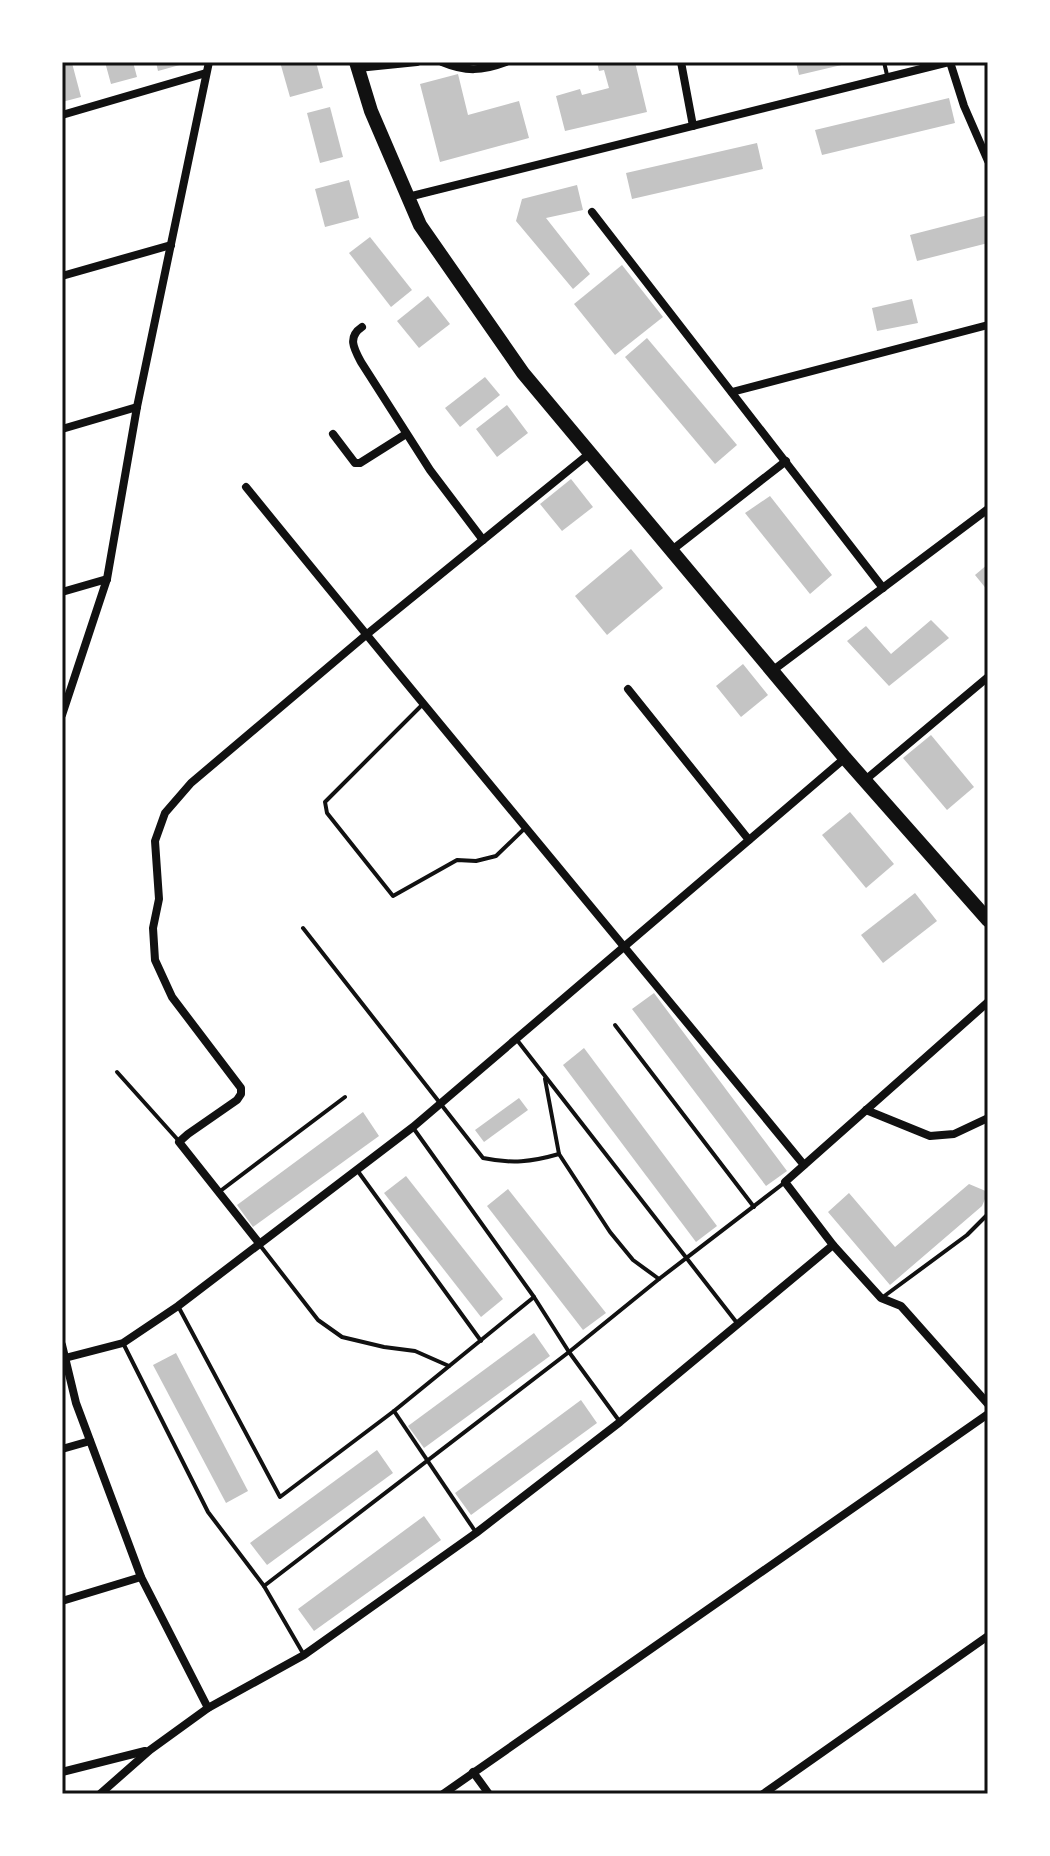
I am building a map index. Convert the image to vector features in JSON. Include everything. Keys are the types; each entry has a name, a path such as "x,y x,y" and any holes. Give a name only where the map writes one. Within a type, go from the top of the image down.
{"main road":[{"path":"357,65 371,111 420,225 523,373 864,781 988,920"}],"street":[{"path":"62,715 107,579 137,407 209,62"},
{"path":"357,65 417,62"},
{"path":"442,62 458,69 488,69 506,62"},
{"path":"681,62 693,126"},
{"path":"408,197 950,62 964,106 988,161"},
{"path":"62,115 206,73"},
{"path":"592,212 883,588"},
{"path":"62,276 171,245"},
{"path":"732,392 988,325"},
{"path":"362,327 353,338 353,346 361,362 430,470 483,540"},
{"path":"62,429 137,407"},
{"path":"333,434 355,463 360,463 406,434"},
{"path":"259,1243 179,1142 237,1100 241,1088 172,997 155,960 153,928 159,899 155,841 165,813 191,783 366,635 591,452"},
{"path":"672,550 786,461"},
{"path":"246,487 804,1165"},
{"path":"772,671 988,509"},
{"path":"62,592 107,579"},
{"path":"864,781 988,677"},
{"path":"628,689 749,840"},
{"path":"65,1358 123,1343 178,1306 413,1127 845,758"},
{"path":"988,1002 785,1182 833,1245 881,1298 901,1306 988,1404"},
{"path":"866,1110 930,1136 954,1134 988,1118"},
{"path":"100,1794 150,1750 208,1708 304,1655 476,1533 620,1422 833,1245"},
{"path":"62,1345 76,1403 141,1577 208,1708"},
{"path":"443,1794 988,1414"},
{"path":"62,1449 90,1441"},
{"path":"62,1601 141,1577"},
{"path":"763,1794 988,1636"},
{"path":"62,1772 150,1750"},
{"path":"473,1772 489,1794"}],"lane":[{"path":"884,62 887,77"},
{"path":"423,705 325,802 327,813 393,896 457,860 476,861 496,856 526,828"},
{"path":"303,928 483,1158 506,1162 534,1161 559,1154"},
{"path":"615,1025 754,1207"},
{"path":"515,1038 737,1323"},
{"path":"117,1072 179,1142"},
{"path":"545,1076 559,1154 610,1232 633,1260 659,1279"},
{"path":"218,1192 345,1097"},
{"path":"413,1127 620,1422"},
{"path":"357,1170 481,1341"},
{"path":"264,1586 785,1182"},
{"path":"881,1298 967,1235 988,1214"},
{"path":"259,1243 318,1320 342,1337 415,1351 449,1366"},
{"path":"178,1306 280,1497 394,1411 534,1297"},
{"path":"123,1343 208,1512 264,1586 304,1655"},
{"path":"394,1411 476,1533"}],"building":[{"path":"105,62 133,62 137,77 111,84"},
{"path":"156,62 187,62 187,63 158,71"},
{"path":"280,62 316,62 323,88 290,97"},
{"path":"597,62 635,62 647,112 565,131 556,96 580,89 582,95 609,88 604,70 599,71"},
{"path":"796,62 850,62 850,63 799,75"},
{"path":"72,63 81,97 62,102 62,66"},
{"path":"458,74 468,115 519,101 529,138 440,162 420,84"},
{"path":"949,98 955,123 822,155 815,130"},
{"path":"330,107 343,157 320,163 307,113"},
{"path":"757,143 763,169 632,199 626,173"},
{"path":"349,180 359,218 325,227 315,189"},
{"path":"577,185 583,210 546,218 590,274 573,289 516,221 522,199"},
{"path":"988,215 988,243 917,261 910,235"},
{"path":"370,237 412,290 391,307 349,253"},
{"path":"622,265 663,317 615,355 574,304"},
{"path":"428,296 450,324 419,348 397,321"},
{"path":"912,299 918,323 877,331 872,308"},
{"path":"647,338 737,445 715,464 625,357"},
{"path":"485,377 500,395 460,427 445,408"},
{"path":"507,405 528,433 497,457 476,429"},
{"path":"571,479 593,507 562,531 540,504"},
{"path":"770,496 832,575 810,594 745,513"},
{"path":"631,549 663,588 607,635 575,596"},
{"path":"988,564 988,591 975,575"},
{"path":"931,620 949,638 889,686 847,641 866,626 891,654"},
{"path":"743,664 768,695 741,717 716,686"},
{"path":"931,735 974,787 947,810 903,758"},
{"path":"850,812 894,864 866,888 822,835"},
{"path":"915,893 937,921 883,963 861,935"},
{"path":"654,993 787,1171 766,1186 632,1009"},
{"path":"584,1048 717,1226 696,1242 563,1065"},
{"path":"519,1098 528,1110 484,1142 475,1130"},
{"path":"363,1112 379,1136 253,1227 237,1205"},
{"path":"406,1176 503,1299 481,1317 384,1193"},
{"path":"969,1184 988,1192 982,1206 890,1285 828,1212 849,1193 895,1247"},
{"path":"508,1189 606,1313 583,1330 487,1206"},
{"path":"534,1333 550,1356 424,1448 408,1426"},
{"path":"176,1353 248,1491 226,1503 153,1365"},
{"path":"581,1400 597,1423 471,1515 455,1493"},
{"path":"377,1450 393,1473 267,1565 250,1543"},
{"path":"424,1516 441,1540 314,1631 298,1609"}]}
